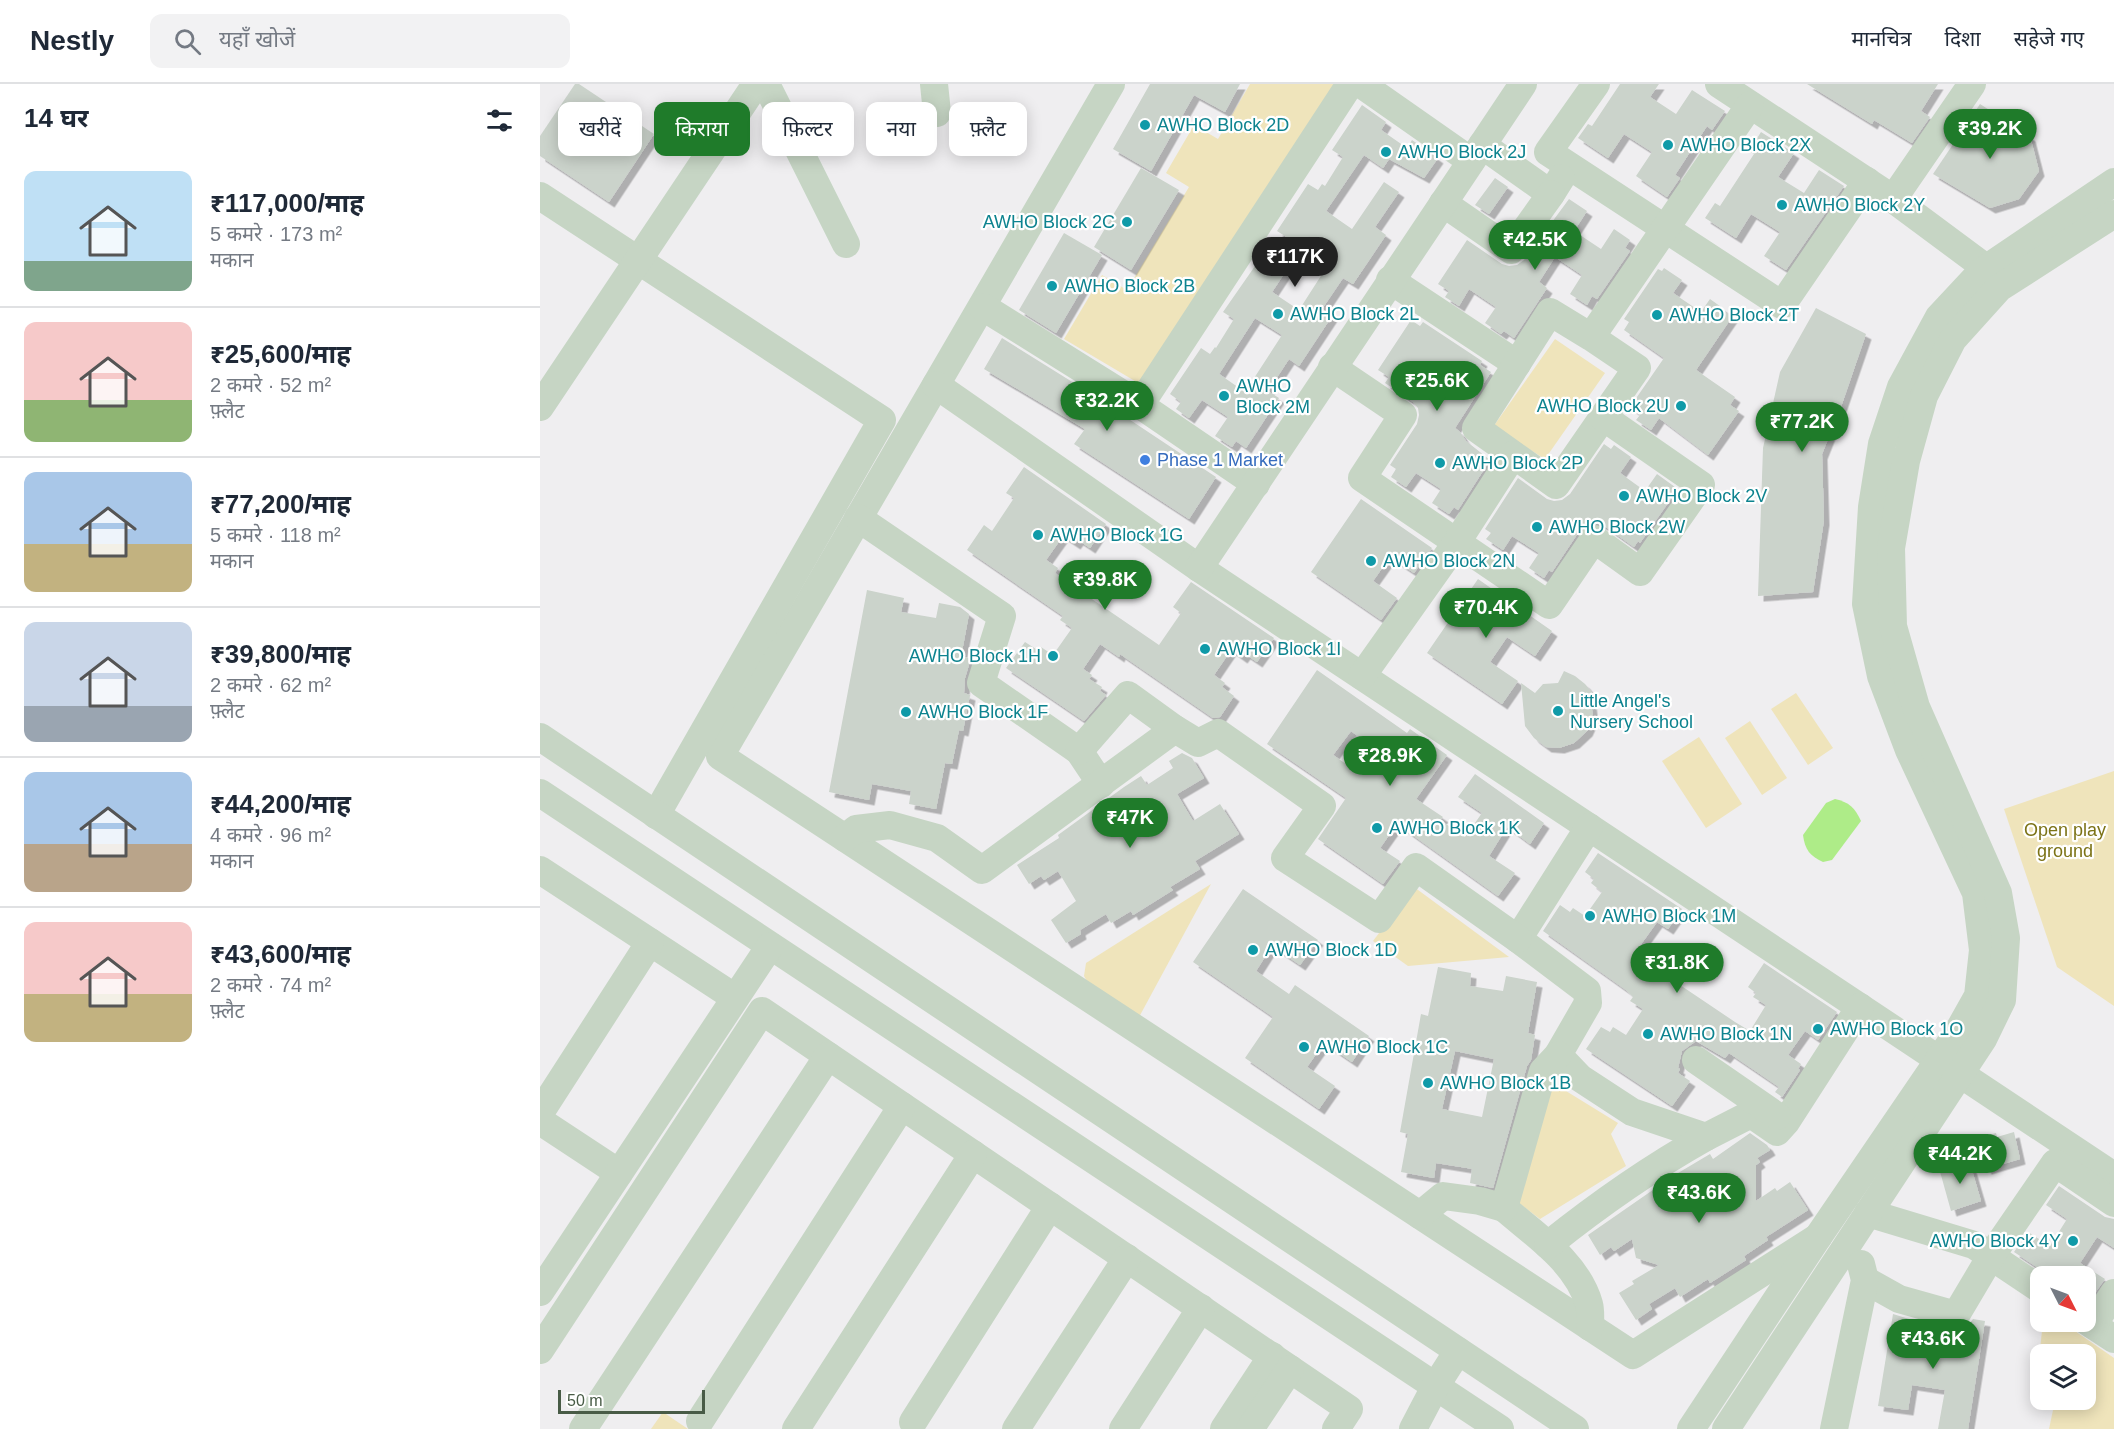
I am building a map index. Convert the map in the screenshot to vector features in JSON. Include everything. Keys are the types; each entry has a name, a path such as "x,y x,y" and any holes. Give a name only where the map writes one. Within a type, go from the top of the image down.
{"street":[{"path":"540,407 756,84"},
{"path":"766,84 846,243"},
{"path":"934,84 936,102"},
{"path":"1111,84 720,756 1633,1355 1818,1237"},
{"path":"1140,405 1350,84"},
{"path":"1361,84 1476,153 1551,194"},
{"path":"1199,568 1523,84"},
{"path":"1596,84 1548,152 1782,305 1867,182"},
{"path":"1719,84 1893,199 1993,278"},
{"path":"1893,199 1972,84"},
{"path":"1591,337 1750,105"},
{"path":"1443,203 1511,250 1569,167"},
{"path":"1691,1429 1818,1237 1950,1066 1983,1039 2002,1000 2006,938 1998,893 1916,707 1893,626 1890,548 1906,461 1924,396 1953,339 1993,278 2114,182"},
{"path":"540,196 882,420 656,815"},
{"path":"1993,278 2114,214"},
{"path":"1390,280 1517,364"},
{"path":"983,307 1140,405 1256,484"},
{"path":"1550,312 1637,368 1556,485 1476,428 1517,364 1550,312"},
{"path":"1332,367 1403,415 1362,478 1549,604 1594,539 1640,572 1701,485 1603,417"},
{"path":"936,385 1199,568 2114,1176"},
{"path":"1362,676 1457,542 1514,455"},
{"path":"858,518 1002,616 981,683 1079,751 1101,784"},
{"path":"1079,751 1128,695 1198,743 1218,733 1322,806 1285,858 1379,919 1416,867 1587,991 1588,1003 1558,1055 1543,1071 1504,1208"},
{"path":"845,838 856,829 890,825 937,837 982,870 1175,729"},
{"path":"540,737 1575,1429"},
{"path":"540,793 1500,1429"},
{"path":"1518,939 1589,827"},
{"path":"540,870 734,997"},
{"path":"540,1113 650,942"},
{"path":"540,1292 770,946"},
{"path":"1548,1245 1634,1180 1706,1137 1751,1114 1777,1132 1786,1122 1860,1007"},
{"path":"540,1350 762,1011 1349,1408 1336,1429"},
{"path":"1558,1055 1580,1078 1632,1112 1706,1137"},
{"path":"583,1429 828,1056"},
{"path":"1696,1060 1786,1122"},
{"path":"1726,1429 1861,1223 1950,1066"},
{"path":"700,1421 902,1106"},
{"path":"540,1121 619,1173"},
{"path":"796,1429 973,1154"},
{"path":"1865,1280 1899,1299 1956,1315 1991,1256 2055,1164 2114,1203"},
{"path":"1420,1215 1443,1196 1480,1201 1504,1208 1548,1245 1578,1278 1589,1305 1590,1327"},
{"path":"913,1422 1050,1206"},
{"path":"1861,1223 1974,1245 2030,1282"},
{"path":"1834,1429 1865,1280 1861,1223"},
{"path":"1016,1429 1126,1258"},
{"path":"2097,1328 2114,1293"},
{"path":"1123,1429 1201,1308"},
{"path":"1413,1429 1435,1387 1458,1351"},
{"path":"1224,1429 1281,1363"},
{"path":"1250,1429 1281,1363"}],"green space":[{"path":"1250,84 1333,84 1337,87 1145,387 1064,339 1102,275 1127,290 1189,187 1166,173 1194,125 1218,139"},
{"path":"1555,339 1605,373 1545,459 1493,427"},
{"path":"1796,693 1833,748 1808,765 1771,709"},
{"path":"1750,721 1787,778 1762,795 1725,738"},
{"path":"1699,737 1742,804 1706,828 1662,761"},
{"name":"Open play ground","path":"2114,771 2114,1006 2057,967 2004,809"},
{"path":"1211,884 1138,1019 1089,985 1084,976 1086,963"},
{"path":"1414,887 1509,957 1408,966 1373,941"},
{"path":"1553,1083 1618,1123 1611,1134 1626,1166 1540,1219 1516,1201"},
{"path":"2042,1332 2076,1332 2094,1344 2041,1344"},
{"path":"2096,1346 2114,1358 2114,1429 2049,1429 2053,1410 2096,1410"},
{"path":"663,1412 688,1429 651,1429"}],"shaded area":[{"path":"1835,799 1851,806 1861,821 1832,860 1823,862 1809,852 1803,835 1826,803"}],"building":[{"path":"575,84 579,84 606,102 563,102"},
{"name":"AWHO Block 2D","path":"1150,84 1240,84 1225,112 1194,95 1151,171 1113,149"},
{"name":"AWHO Block 2X","path":"1620,84 1659,84 1650,97 1676,114 1692,90 1725,111 1712,130 1707,126 1675,175 1680,178 1667,197 1636,176 1652,152 1624,134 1608,158 1578,138 1588,124 1592,126"},
{"path":"1807,84 1938,84 1921,111 1930,117 1912,143 1874,120 1872,124"},
{"path":"1980,104 2030,136 2039,171 2019,199 1990,208 1933,174"},
{"path":"1362,105 1386,122 1381,130 1407,148 1412,140 1438,158 1424,178 1389,159 1383,168 1364,155 1326,211 1352,229 1384,182 1399,192 1375,227 1386,235 1353,284 1343,278 1322,309 1332,316 1299,366 1289,359 1268,391 1279,398 1246,448 1236,441 1232,447 1215,436 1228,417 1202,400 1189,418 1176,409 1181,402 1170,394 1201,348 1210,354 1216,348 1234,319 1223,312 1255,266 1264,272 1268,265 1270,266 1288,238 1277,231 1308,184 1318,190 1322,184 1325,186 1343,157 1332,150","holes":["1309,236 1335,254 1299,310 1272,292","1255,318 1282,335 1245,392 1219,374"]},
{"path":"558,109 558,156 639,156 609,202 540,156 540,136"},
{"path":"642,126 654,134 642,152"},
{"name":"AWHO Block 2Y","path":"1761,132 1794,153 1778,177 1804,193 1819,170 1844,186 1786,270 1764,256 1780,232 1751,214 1736,238 1705,218 1715,203 1720,206 1754,154 1749,151"},
{"name":"AWHO Block 2C","path":"1141,168 1179,190 1131,270 1094,247"},
{"path":"1495,178 1508,187 1489,214 1475,205"},
{"path":"1569,199 1587,211 1574,231 1601,249 1614,229 1630,240 1625,248 1630,251 1597,299 1592,296 1587,305 1570,294 1582,275 1555,257 1539,282 1547,288 1514,338 1504,331 1501,334 1485,323 1496,307 1469,289 1459,306 1445,297 1449,291 1438,284 1467,240 1502,264 1517,265 1524,260"},
{"name":"AWHO Block 2B","path":"1064,233 1102,255 1056,333 1019,310"},
{"path":"1664,268 1682,280 1673,293 1701,312 1710,299 1732,317 1696,370 1735,397 1730,405 1739,411 1708,455 1659,418 1651,430 1636,420 1640,415 1630,407 1664,358 1624,330 1629,322 1624,319 1658,269 1662,271"},
{"path":"1816,308 1866,334 1822,454 1824,520 1813,592 1758,596 1763,448 1780,372"},
{"path":"1411,320 1420,326 1423,322 1482,361 1480,365 1491,372 1455,428 1466,441 1490,460 1458,510 1454,507 1449,514 1432,503 1441,489 1416,473 1406,487 1391,477 1396,469 1390,465 1417,424 1419,415 1418,408 1413,402 1385,383 1389,377 1378,370"},
{"name":"Phase 1 Market","path":"1002,338 1216,477 1189,519 1074,444 1085,429 984,369"},
{"path":"1604,444 1611,449 1614,445 1631,457 1620,473 1645,491 1657,474 1675,487 1672,491 1675,493 1640,543 1638,541 1634,547 1603,525 1588,524 1580,530 1552,572 1549,570 1544,578 1529,568 1539,553 1512,536 1503,550 1486,539 1491,533 1485,529 1518,478 1547,499 1562,500 1570,494"},
{"path":"1024,467 1106,524 1090,548 1078,540 1075,544 1063,536 1046,560 1058,568 1055,573 1159,645 1181,613 1173,607 1191,582 1274,638 1257,662 1245,654 1242,658 1231,650 1214,675 1225,683 1222,687 1234,696 1220,717 1213,718 1120,654 1119,657 1100,644 1083,669 1092,675 1089,679 1102,687 1100,691 1106,695 1084,721 1006,668 1025,642 1039,651 1041,647 1053,655 1072,628 1060,620 1063,616 967,550 984,525 992,531 1014,498 1006,493"},
{"name":"AWHO Block 2N","path":"1361,499 1432,548 1414,573 1390,557 1373,581 1397,598 1381,620 1311,572"},
{"path":"1478,579 1552,631 1535,656 1507,637 1490,662 1518,681 1502,704 1427,653"},
{"name":"AWHO Block 1F","path":"867,590 904,598 901,612 936,618 939,603 960,607 969,614 961,657 971,658 965,678 964,693 970,695 963,731 959,730 952,764 945,763 936,809 909,804 911,791 872,784 869,800 829,792"},
{"path":"1317,670 1407,733 1410,729 1447,755 1416,799 1443,817 1440,820 1465,837 1482,813 1458,797 1475,774 1544,823 1530,844 1507,827 1489,856 1515,873 1498,896 1397,824 1380,848 1400,861 1383,884 1318,839 1346,798 1267,744","holes":["1351,731 1378,751 1362,775 1333,755"]},
{"name":"Little Angel's Nursery School","path":"1564,671 1585,684 1596,698 1591,701 1593,718 1587,731 1574,743 1559,748 1546,747 1534,738 1525,726 1521,683 1535,693 1543,684 1558,683"},
{"path":"1182,753 1192,758 1204,778 1177,794 1193,821 1220,804 1239,834 1195,861 1200,869 1170,887 1173,890 1133,915 1131,911 1111,923 1106,914 1080,930 1081,934 1066,943 1051,920 1076,901 1058,871 1044,880 1041,876 1029,884 1017,865 1059,838 1058,835 1141,776 1147,785 1173,768 1169,761"},
{"path":"1598,853 1682,909 1668,929 1657,922 1634,954 1735,1022 1750,1031 1766,1005 1753,997 1756,993 1748,987 1764,963 1837,1012 1818,1040 1805,1031 1788,1055 1801,1064 1798,1069 1800,1070 1782,1097 1775,1092 1779,1087 1729,1053 1725,1058 1696,1041 1682,1051 1678,1073 1690,1081 1672,1106 1586,1049 1601,1027 1610,1032 1613,1027 1626,1035 1643,1009 1630,1001 1633,997 1626,990 1543,931 1560,905 1570,912 1573,908 1585,916 1602,892 1591,883 1594,879 1585,872"},
{"path":"1243,889 1318,940 1300,965 1272,946 1256,971 1289,994 1295,985 1369,1036 1352,1062 1324,1043 1307,1067 1335,1086 1319,1109 1245,1058 1273,1017 1193,962"},
{"name":"AWHO Block 1B","path":"1438,967 1471,973 1470,986 1503,991 1506,976 1537,982 1528,1033 1535,1035 1531,1060 1527,1066 1493,1188 1470,1183 1472,1169 1467,1168 1436,1163 1434,1178 1401,1172 1408,1134 1400,1132 1421,1014 1428,1016","holes":["1455,1051 1494,1059 1482,1117 1442,1109"]},
{"path":"2014,1132 2020,1159 1986,1169 1977,1138 1996,1133 1997,1137"},
{"path":"1750,1133 1767,1145 1770,1150 1757,1158 1760,1162 1756,1165 1756,1201 1775,1188 1777,1191 1790,1182 1808,1210 1766,1237 1768,1240 1744,1256 1746,1260 1710,1283 1708,1279 1680,1297 1675,1288 1649,1304 1652,1309 1636,1320 1619,1293 1634,1284 1632,1281 1659,1265 1636,1258 1632,1239 1614,1251 1611,1247 1600,1255 1588,1235 1673,1176 1710,1154 1713,1159"},
{"path":"1969,1160 1981,1201 1951,1211 1939,1168"},
{"path":"2059,1186 2105,1217 2114,1219 2114,1248 2097,1237 2080,1263 2085,1266 2035,1266 2014,1252 2028,1232 2050,1246 2067,1219 2046,1205"},
{"path":"2096,1273 2105,1279 2096,1292"},
{"path":"1893,1314 1922,1323 1919,1343 1950,1348 1953,1331 1965,1329 1973,1319 1985,1321 1968,1429 1938,1429 1945,1390 1912,1385 1908,1410 1878,1406"}],"place":[{"name":"AWHO Block 2D","path":"1145,125"},
{"name":"AWHO Block 2X","path":"1668,145"},
{"name":"AWHO Block 2J","path":"1386,152"},
{"name":"AWHO Block 2Y","path":"1782,205"},
{"name":"AWHO Block 2C","path":"1127,222"},
{"name":"AWHO Block 2B","path":"1052,286"},
{"name":"AWHO Block 2L","path":"1278,314"},
{"name":"AWHO Block 2T","path":"1657,315"},
{"name":"AWHO Block 2M","path":"1224,396"},
{"name":"AWHO Block 2U","path":"1681,406"},
{"name":"Phase 1 Market","path":"1145,460"},
{"name":"AWHO Block 2P","path":"1440,463"},
{"name":"AWHO Block 2V","path":"1624,496"},
{"name":"AWHO Block 2W","path":"1537,527"},
{"name":"AWHO Block 1G","path":"1038,535"},
{"name":"AWHO Block 2N","path":"1371,561"},
{"name":"AWHO Block 1I","path":"1205,649"},
{"name":"AWHO Block 1H","path":"1053,656"},
{"name":"Little Angel's Nursery School","path":"1558,711"},
{"name":"AWHO Block 1F","path":"906,712"},
{"name":"AWHO Block 1K","path":"1377,828"},
{"name":"AWHO Block 1M","path":"1590,916"},
{"name":"AWHO Block 1D","path":"1253,950"},
{"name":"AWHO Block 1O","path":"1818,1029"},
{"name":"AWHO Block 1N","path":"1648,1034"},
{"name":"AWHO Block 1C","path":"1304,1047"},
{"name":"AWHO Block 1B","path":"1428,1083"},
{"name":"AWHO Block 4Y","path":"2073,1241"}]}
